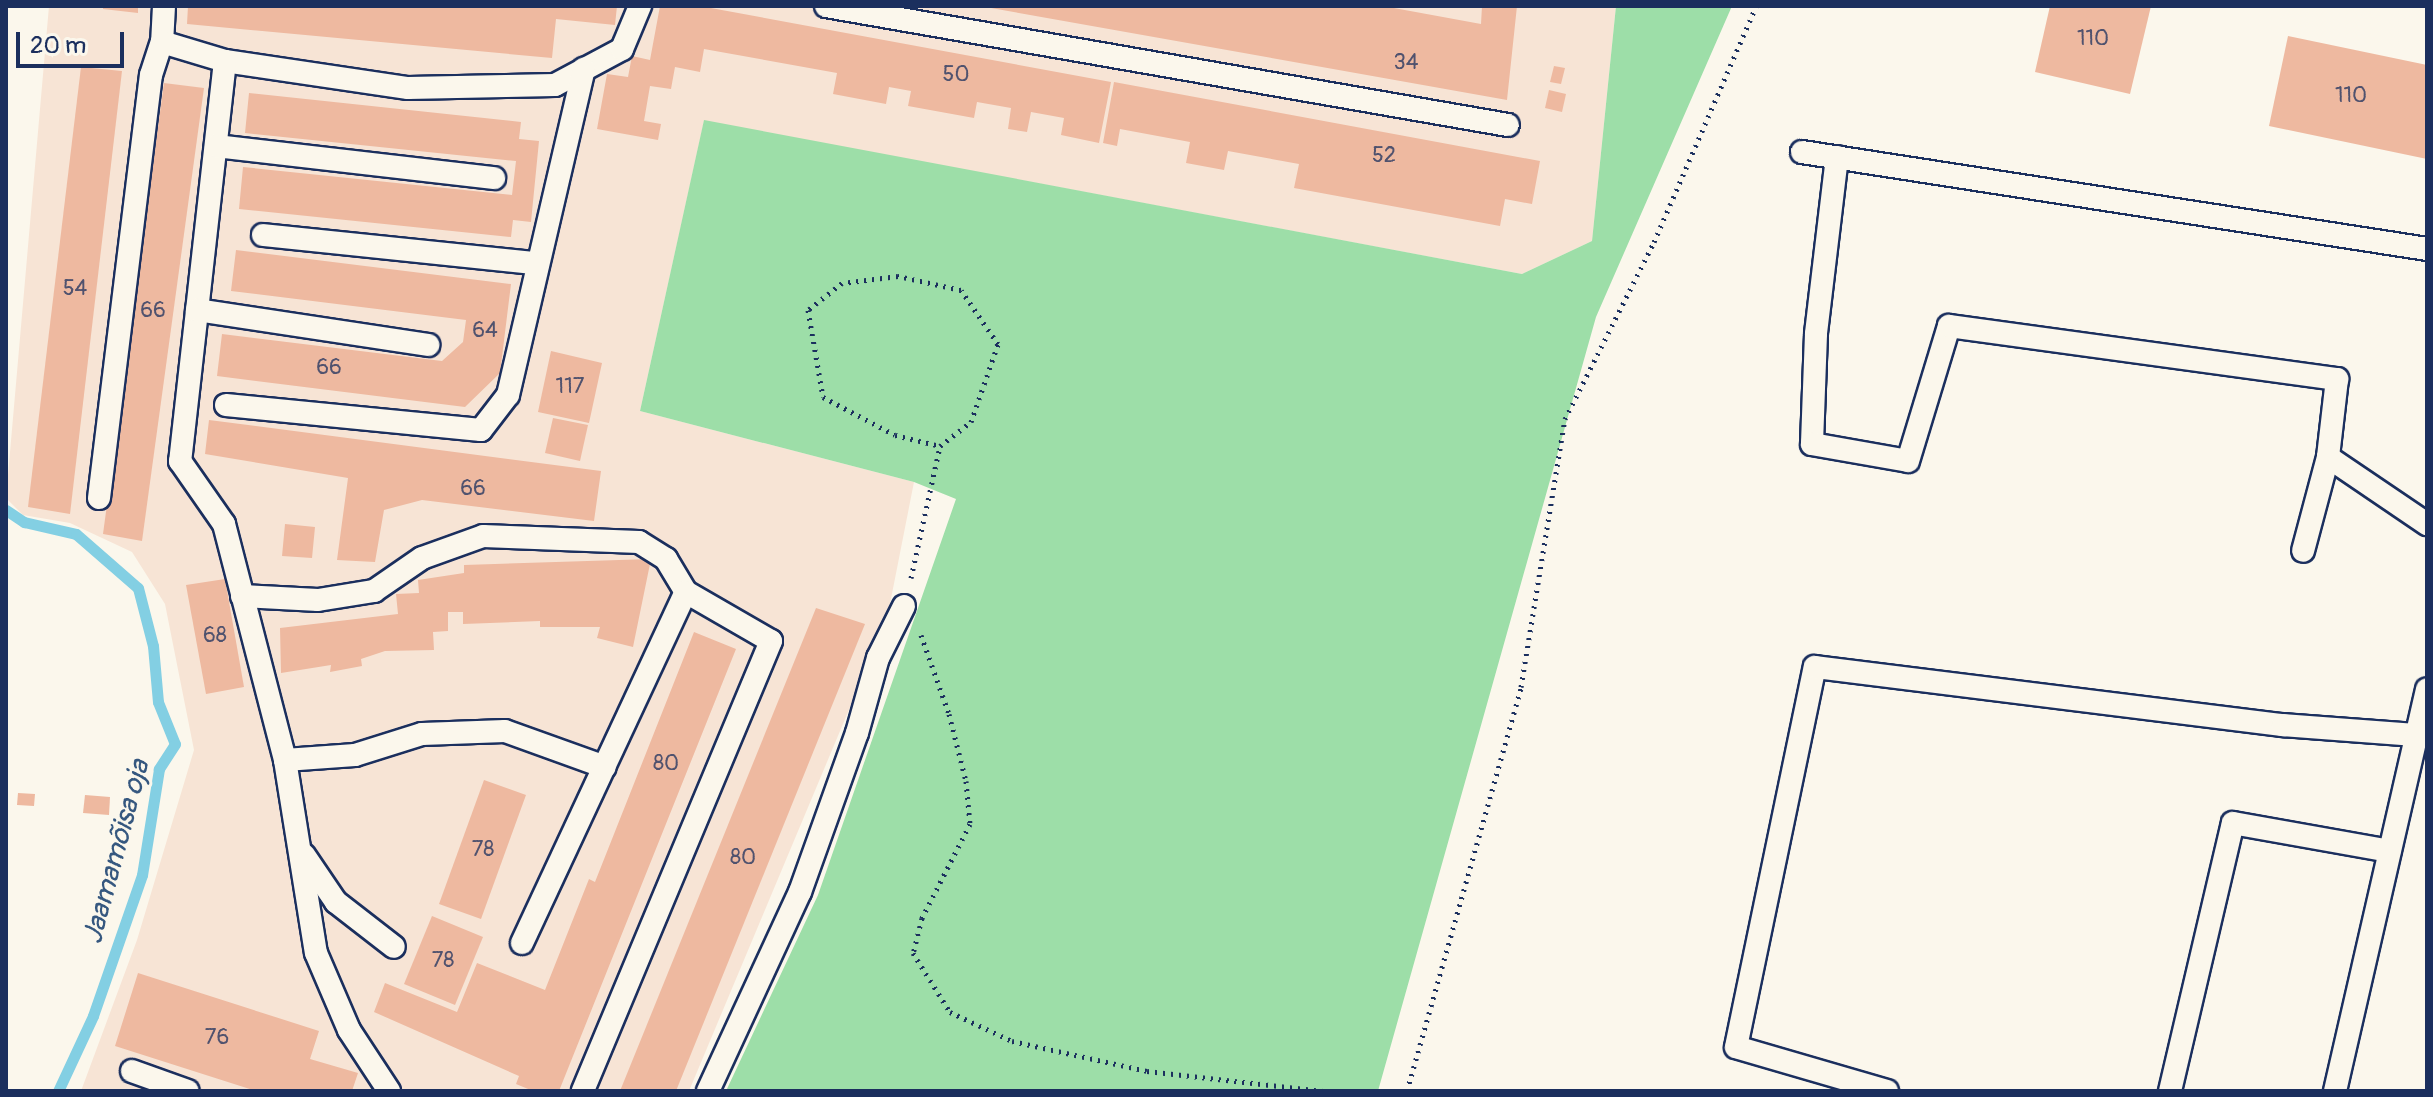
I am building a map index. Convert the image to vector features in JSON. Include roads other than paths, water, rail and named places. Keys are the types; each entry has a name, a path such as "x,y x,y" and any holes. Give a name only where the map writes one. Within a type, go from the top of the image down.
{"lane":[{"path":"99,498 151,75 162,42 164,6"},
{"path":"162,42 225,61 408,88 555,85 622,49 640,6"},
{"path":"826,6 1508,125"},
{"path":"225,61 180,461 224,524 285,760 316,953 349,1030 389,1091"},
{"path":"226,405 481,430 508,395 535,263 584,69"},
{"path":"216,146 494,178"},
{"path":"1802,152 2427,249"},
{"path":"1837,157 1816,334 1812,444 1908,461 1949,326 2337,379 2328,457 2303,551"},
{"path":"263,235 535,263"},
{"path":"197,310 428,345"},
{"path":"2328,457 2427,524"},
{"path":"242,596 318,600 374,591 422,558 483,536 639,542 666,559 686,592 771,641 583,1091"},
{"path":"522,943 686,592"},
{"path":"708,1091 800,892 857,733 878,658 904,606"},
{"path":"1887,1091 1736,1047 1815,667 2283,725 2415,735"},
{"path":"2335,1091 2427,689"},
{"path":"285,760 355,755 422,734 505,731 605,767"},
{"path":"2170,1091 2233,823 2390,851"},
{"path":"299,848 336,902 394,947"},
{"path":"132,1071 188,1091"}],"waterway":[{"name":"Jaamamõisa oja","path":"6,510 24,522 76,534 138,588 153,646 158,702 175,744 159,769 142,875 93,1016 58,1091"}]}
